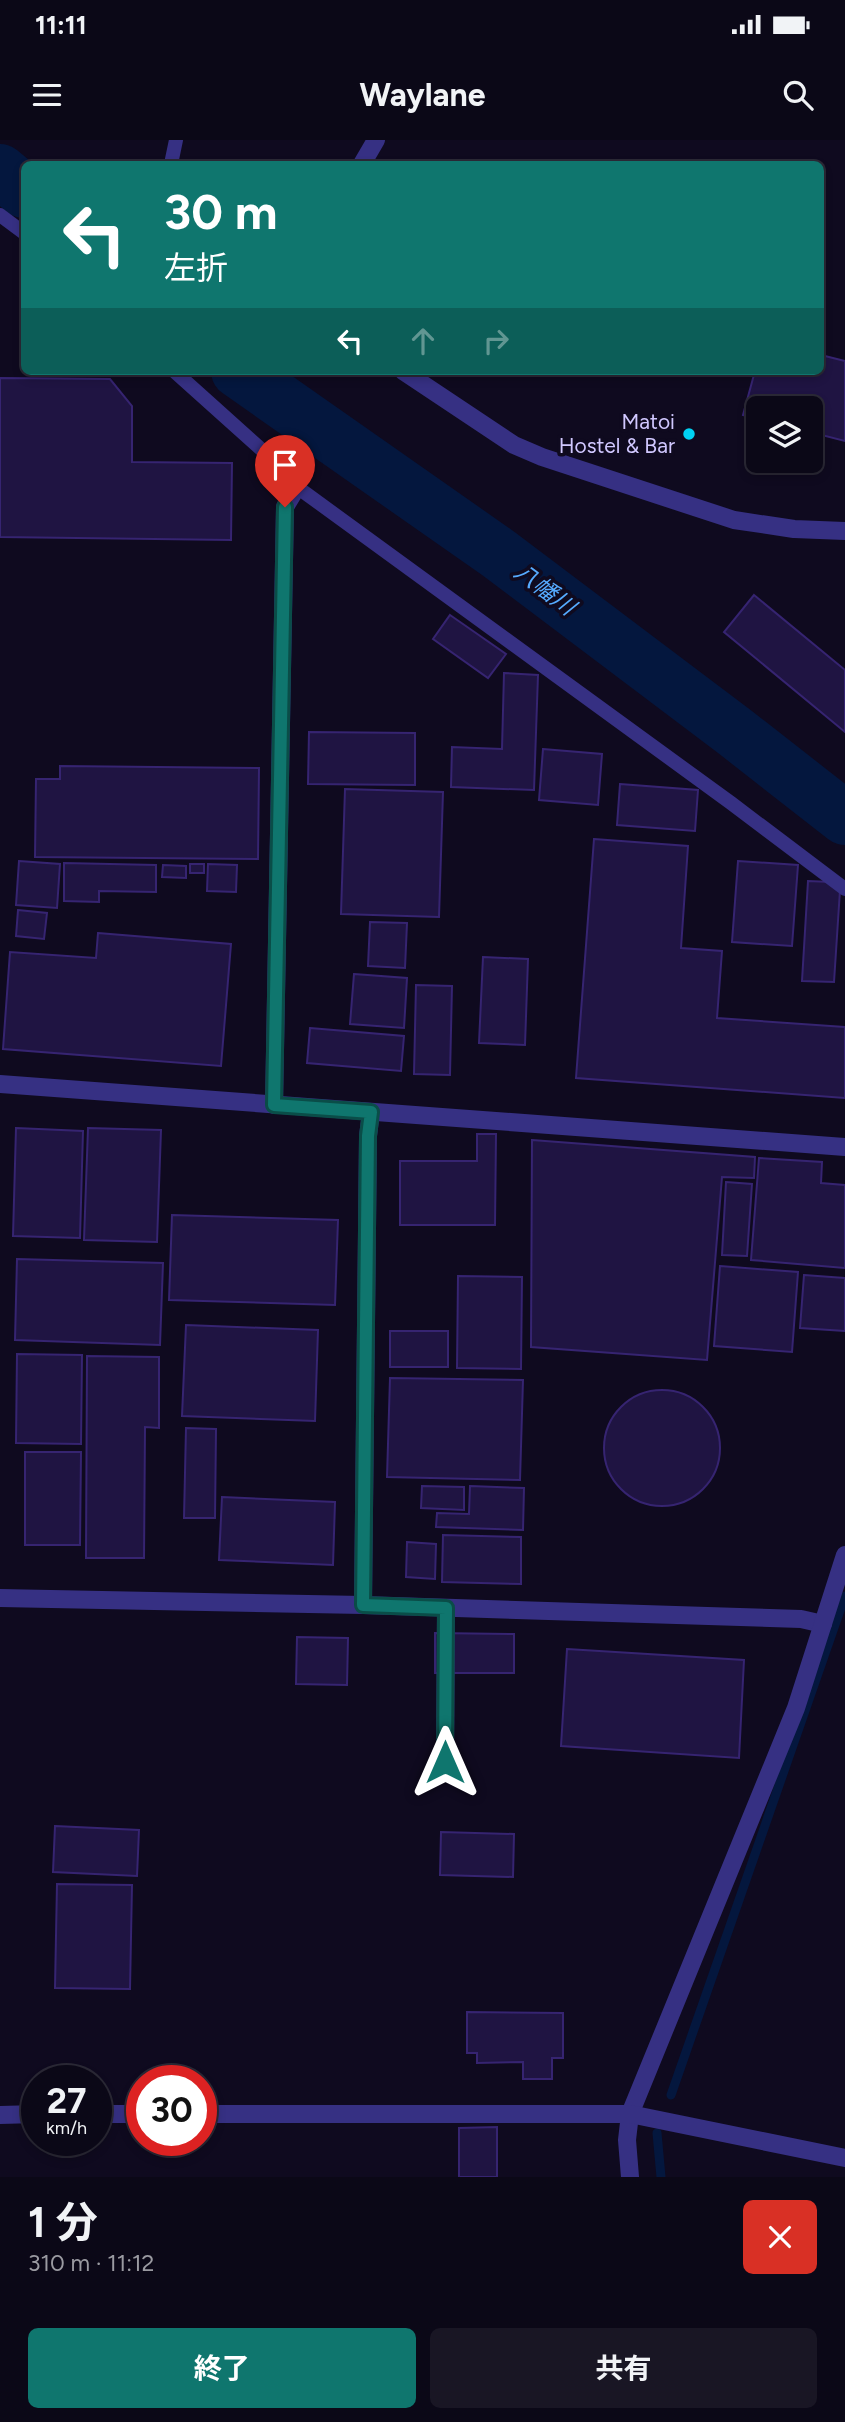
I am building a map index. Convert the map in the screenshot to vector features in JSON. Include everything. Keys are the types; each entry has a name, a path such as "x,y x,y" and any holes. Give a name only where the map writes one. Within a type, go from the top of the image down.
{"street":[{"path":"364,161 376,140"},
{"path":"409,375 514,445 542,457 734,520 794,529 845,531"},
{"path":"274,1105 285,507 297,487"},
{"path":"0,1084 845,1147"},
{"path":"363,1605 368,1136 371,1112"},
{"path":"630,2177 627,2140 630,2114 796,1708 845,1555"},
{"path":"0,1598 363,1605 801,1619 823,1623"},
{"path":"445,1762 446,1608"},
{"path":"0,2115 21,2114"},
{"path":"217,2114 630,2114 845,2158"}],"lane":[{"path":"172,161 176,140"},
{"path":"0,215 21,231"},
{"path":"178,375 272,459 297,487 845,889"}],"building":[{"path":"824,356 845,361 845,441 823,435 823,396 748,396 754,375 824,375"},
{"path":"0,378 110,379 132,406 132,462 232,463 231,540 0,537"},
{"path":"754,595 845,670 845,732 724,632"},
{"path":"450,615 506,654 488,678 433,639"},
{"path":"504,673 538,675 534,790 451,787 452,747 502,749"},
{"path":"309,732 415,733 415,785 308,784"},
{"path":"543,749 602,754 598,805 539,800"},
{"path":"60,766 259,768 258,859 35,857 36,779 60,779"},
{"path":"620,784 698,790 695,831 617,825"},
{"path":"345,789 443,792 439,917 341,914"},
{"path":"594,839 688,846 681,948 722,951 717,1018 845,1027 845,1098 576,1078"},
{"path":"19,861 60,864 57,908 16,905"},
{"path":"738,861 798,865 792,946 732,942"},
{"path":"64,863 156,865 156,892 99,891 99,902 64,901"},
{"path":"190,864 204,864 204,873 190,873"},
{"path":"208,864 237,865 236,892 207,891"},
{"path":"163,865 186,866 186,878 162,877"},
{"path":"808,881 831,882 840,890 834,982 802,981"},
{"path":"18,910 47,913 44,939 16,936"},
{"path":"370,922 407,923 405,968 368,966"},
{"path":"98,933 231,944 221,1066 3,1049 10,952 96,958"},
{"path":"483,957 528,959 525,1045 479,1043"},
{"path":"354,974 407,978 404,1028 350,1024"},
{"path":"416,985 452,986 450,1075 414,1074"},
{"path":"310,1028 404,1036 401,1071 307,1063"},
{"path":"16,1128 83,1131 80,1238 13,1236"},
{"path":"88,1128 161,1130 157,1242 84,1240"},
{"path":"477,1134 496,1134 495,1225 400,1225 400,1161 477,1161"},
{"path":"532,1140 755,1157 754,1178 722,1177 707,1360 531,1347"},
{"path":"759,1158 822,1162 821,1183 845,1185 845,1268 751,1260"},
{"path":"726,1182 752,1184 747,1256 722,1255"},
{"path":"172,1215 338,1220 335,1305 169,1300"},
{"path":"17,1259 163,1263 160,1345 15,1340"},
{"path":"720,1266 798,1272 792,1352 714,1346"},
{"path":"804,1275 845,1278 845,1331 800,1328"},
{"path":"458,1276 522,1277 521,1369 457,1368"},
{"path":"186,1325 318,1330 315,1421 182,1416"},
{"path":"390,1331 448,1331 448,1367 390,1367"},
{"path":"17,1354 82,1355 81,1444 16,1443"},
{"path":"87,1356 159,1357 159,1428 145,1427 144,1558 86,1558"},
{"path":"390,1378 523,1380 520,1480 387,1477"},
{"path":"662,1390 684,1394 703,1407 716,1426 720,1448 716,1470 703,1489 684,1502 662,1506 640,1502 621,1489 608,1470 604,1448 608,1426 621,1407 640,1394"},
{"path":"186,1428 216,1429 215,1518 184,1518"},
{"path":"25,1452 81,1452 80,1545 25,1545"},
{"path":"422,1486 464,1487 464,1510 421,1508"},
{"path":"470,1486 524,1488 523,1530 436,1527 437,1513 469,1514"},
{"path":"222,1497 335,1502 333,1565 219,1560"},
{"path":"443,1535 521,1537 521,1584 442,1582"},
{"path":"407,1542 436,1544 435,1579 406,1577"},
{"path":"435,1633 514,1634 514,1673 435,1673"},
{"path":"297,1637 348,1638 347,1685 296,1684"},
{"path":"567,1649 744,1660 739,1758 561,1746"},
{"path":"55,1826 139,1830 137,1876 53,1872"},
{"path":"441,1832 514,1834 513,1877 440,1875"},
{"path":"57,1884 132,1885 130,1989 55,1988"},
{"path":"467,2012 563,2013 563,2058 552,2058 552,2079 523,2079 523,2062 477,2063 477,2053 467,2053"},
{"path":"497,2127 497,2177 459,2177 459,2128"}],"waterway":[{"name":"八幡川","path":"0,171 21,188"},
{"name":"八幡川","path":"244,375 499,554 845,818"},
{"path":"671,2095 845,1596"},
{"path":"657,2133 661,2177"}],"place":[{"name":"Matoi Hostel & Bar","path":"689,434"}],"route":[{"path":"285,507 274,1105 371,1112 368,1136 363,1605 446,1608 445,1762"}]}
